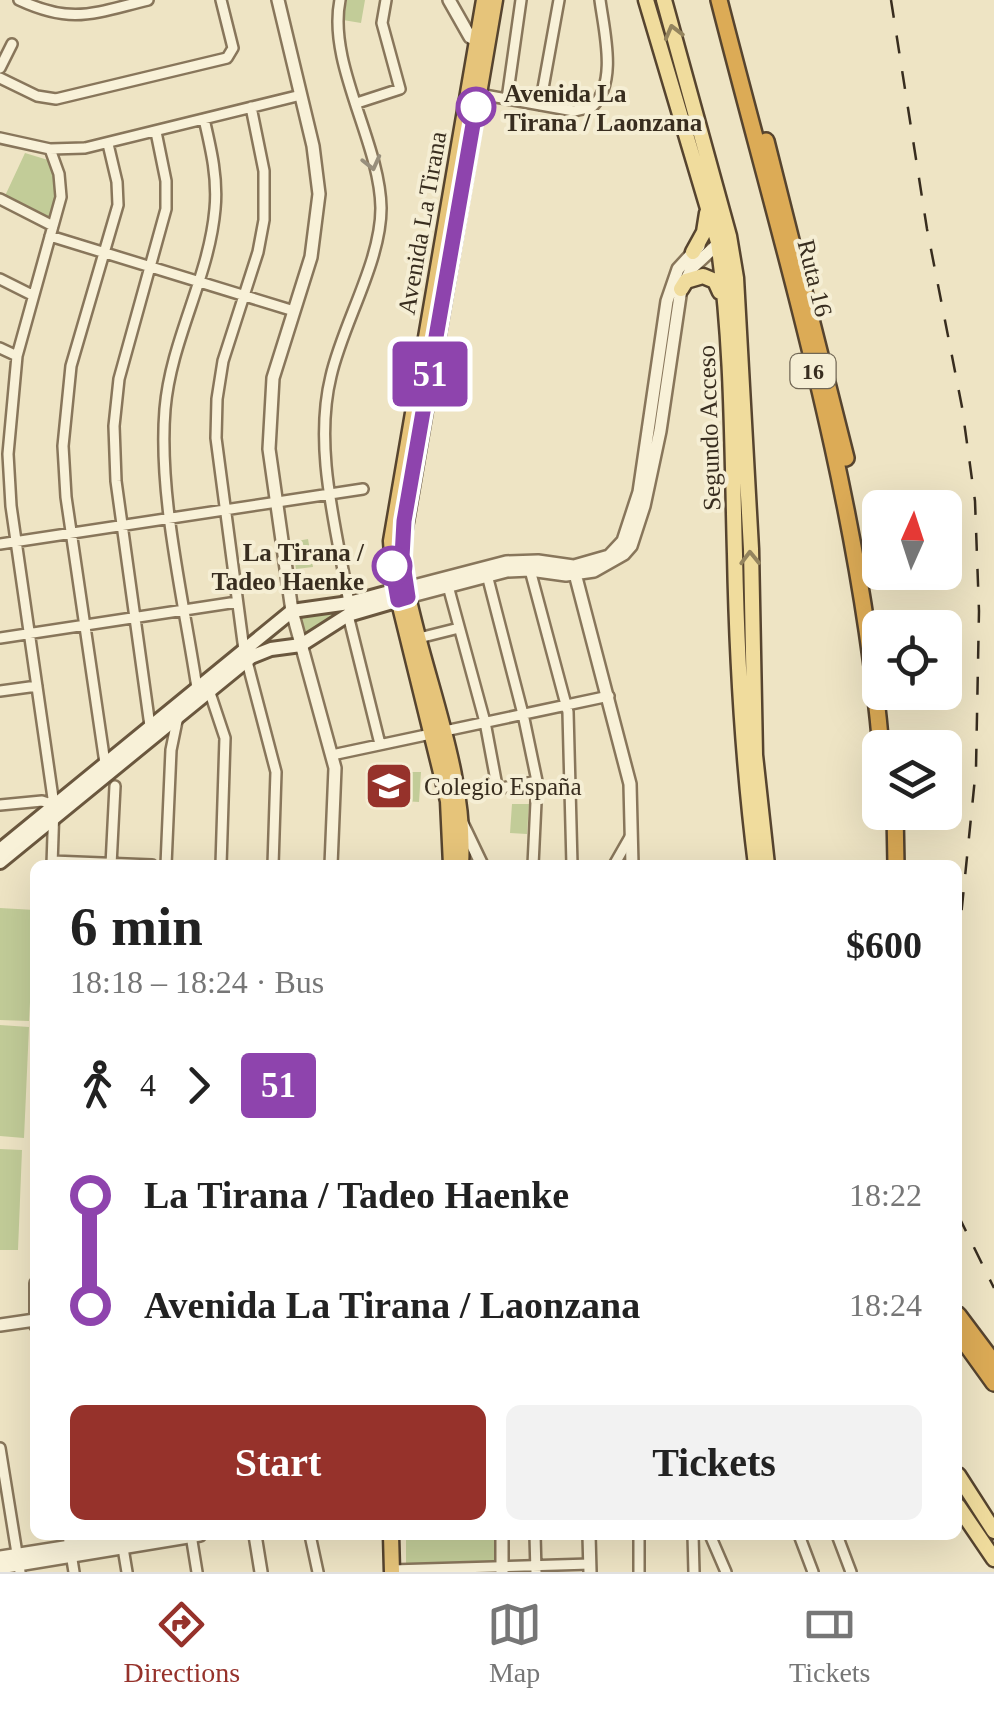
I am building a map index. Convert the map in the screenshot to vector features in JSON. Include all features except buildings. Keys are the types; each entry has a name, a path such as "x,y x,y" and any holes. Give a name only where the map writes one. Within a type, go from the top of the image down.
{"highway":[{"name":"Ruta 16","path":"719,0 847,509 866,613 878,730"},
{"name":"Ruta 16","path":"730,0 846,457 875,610"},
{"name":"Avenida La Tirana","path":"461,860 461,820 402,594 402,557 404,521 473,93 493,2"},
{"name":"Avenida La Tirana","path":"402,594 418,638 437,732 450,812 451,860"},
{"path":"885,830 885,860"},
{"path":"895,830 896,860"},
{"path":"962,1320 994,1363"},
{"path":"962,1339 994,1384"},
{"path":"392,1540 397,1571"},
{"path":"397,1571 400,1540"}],"main road":[{"name":"Segundo Acceso","path":"646,0 706,202 722,234 744,760 755,860"},
{"name":"Segundo Acceso","path":"664,0 738,308 751,549 755,756 766,860"},
{"path":"693,252 704,232 706,202"},
{"path":"681,289 694,277 715,281 727,327"},
{"path":"0,862 105,763 245,655 292,611 348,608 402,594"},
{"path":"245,655 300,645 348,608"},
{"path":"0,850 178,716 203,689"},
{"path":"962,1481 994,1531"},
{"path":"962,1512 994,1559"}],"street":[{"path":"20,0 52,14 74,16 148,0"},
{"path":"0,78 37,96 56,99 232,54 221,0"},
{"path":"278,0 315,158 318,206 311,257 276,367 268,412 269,449 292,611 332,755 335,776 331,860"},
{"path":"340,0 337,29 381,212 372,254 335,361 324,432 348,608 380,744"},
{"path":"357,103 400,89 382,23 386,0"},
{"path":"449,0 470,37 482,43"},
{"path":"508,100 521,0"},
{"path":"540,106 559,0"},
{"path":"473,93 581,111 592,107 601,97 606,48 600,0"},
{"path":"0,68 12,44"},
{"path":"0,138 50,150 108,144 301,95"},
{"path":"252,107 263,159 266,208 261,243 223,362 217,399 217,453 245,655 276,772 273,860"},
{"path":"204,119 214,164 216,201 212,233 175,353 166,408 165,467 186,610 203,689 225,738 221,860"},
{"path":"150,726 114,460 116,398 127,342 167,200 156,132"},
{"path":"105,763 63,463 68,386 118,197 108,144"},
{"path":"50,150 61,186 17,356 4,480 54,811 52,860"},
{"path":"0,199 52,231 104,253 294,311"},
{"path":"402,594 506,562 538,561 572,572 609,556 623,542 640,492 668,301 678,269 693,252 722,234"},
{"path":"402,594 530,570 572,572 606,566 631,546 641,522 660,431 681,289 692,268 722,234"},
{"path":"0,279 32,295"},
{"path":"0,348 17,356"},
{"path":"0,544 363,489"},
{"path":"530,570 566,705 572,860"},
{"path":"572,572 610,696 630,784 632,860"},
{"path":"487,576 524,714 537,781 533,860"},
{"path":"448,586 485,722 497,786 537,781"},
{"path":"0,638 238,602"},
{"path":"418,638 459,628"},
{"path":"0,692 37,686"},
{"path":"332,755 610,696"},
{"path":"166,860 172,746 178,716"},
{"path":"111,860 114,786"},
{"path":"0,804 42,801 54,811"},
{"path":"461,820 480,860"},
{"path":"617,860 632,834"},
{"path":"0,1325 30,1322"},
{"path":"0,1448 18,1564"},
{"path":"0,1568 69,1546 120,1540"},
{"path":"127,1572 129,1540"},
{"path":"194,1540 197,1572"},
{"path":"256,1540 261,1572"},
{"path":"311,1540 318,1572"},
{"path":"502,1540 502,1569"},
{"path":"535,1540 536,1569"},
{"path":"397,1571 590,1568 589,1540"},
{"path":"639,1540 639,1572"},
{"path":"693,1540 694,1572"},
{"path":"712,1540 726,1572"},
{"path":"801,1540 813,1572"},
{"path":"839,1540 850,1572"},
{"path":"69,1546 74,1572"},
{"path":"0,1558 18,1564"}],"green space":[{"path":"347,0 365,0 361,23 343,20"},
{"path":"25,153 48,160 57,187 51,219 4,198"},
{"path":"308,539 313,567 296,569 292,542"},
{"path":"389,594 303,637 297,614"},
{"path":"404,772 421,772 419,802 403,801"},
{"path":"512,804 529,804 527,834 510,833"},
{"path":"0,908 30,910 29,1021 0,1020"},
{"path":"0,1025 29,1027 24,1138 0,1136"},
{"path":"0,1149 22,1150 18,1250 0,1250"},
{"path":"406,1540 498,1540 498,1564 406,1563"}],"railway":[{"path":"891,0 975,501 979,611 976,768 962,906"},
{"path":"962,1223 994,1288"}],"bus line":[{"name":"51","path":"392,566 398,600 408,597 402,557 404,521 476,107"}],"place":[{"name":"Avenida La Tirana / Laonzana","path":"476,107"},
{"name":"La Tirana / Tadeo Haenke","path":"392,566"},
{"name":"Colegio España","path":"389,786"}]}
